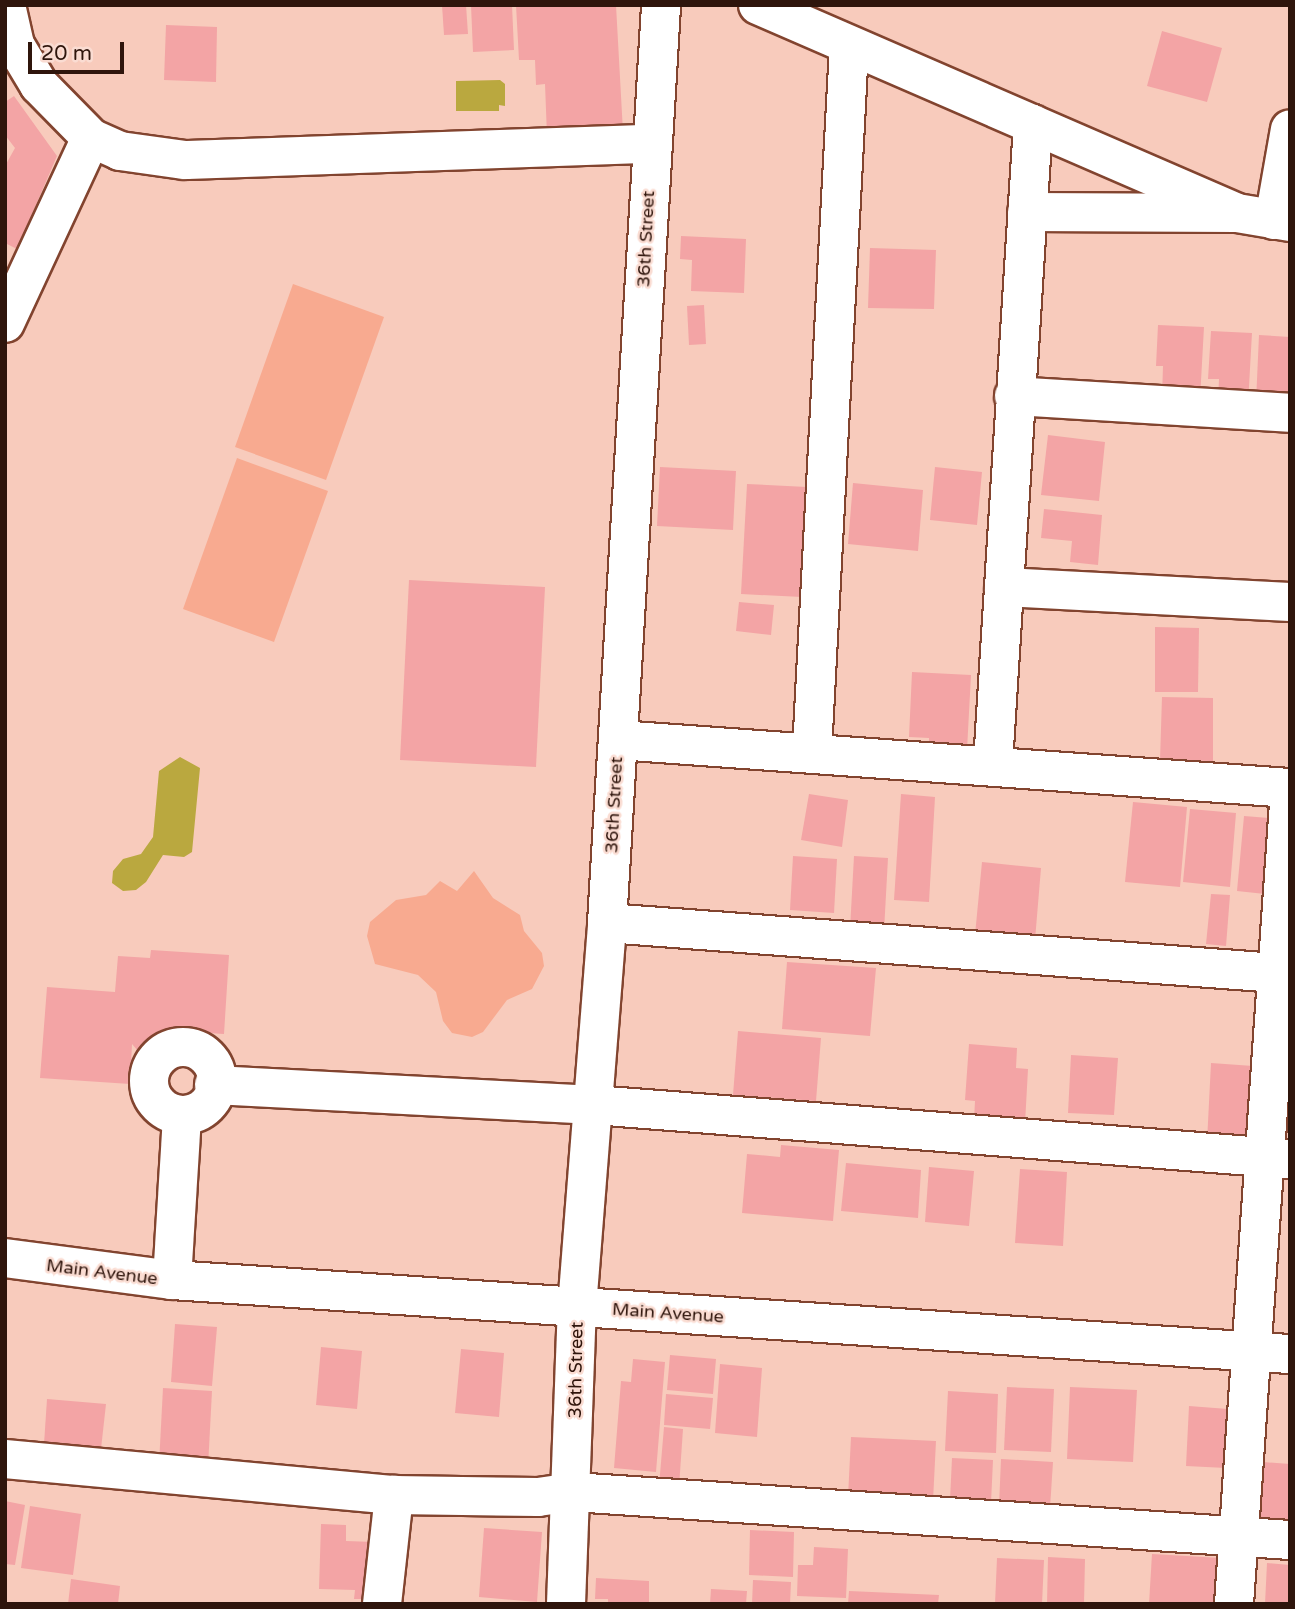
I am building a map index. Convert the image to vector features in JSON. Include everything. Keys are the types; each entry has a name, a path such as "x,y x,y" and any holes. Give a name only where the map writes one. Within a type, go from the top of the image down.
{"street":[{"path":"6,5 15,45 39,85 91,138 120,151 185,160 652,144"},
{"name":"36th Street","path":"566,1604 573,1492 577,1307 607,923 661,5"},
{"path":"758,5 849,48 1237,212"},
{"path":"812,751 849,48"},
{"path":"993,764 1014,396 1034,124"},
{"path":"1027,212 1237,212 1282,221 1290,131"},
{"path":"5,323 13,281 91,138"},
{"path":"1014,396 1290,413"},
{"path":"1003,587 1290,602"},
{"path":"618,740 812,751 1290,788 1278,1158 1251,1352 1234,1604"},
{"path":"607,923 1284,974"},
{"path":"176,1046 202,1052 213,1070 214,1085 209,1101 198,1114 182,1118 168,1114 156,1101 151,1069 162,1052 176,1046"},
{"path":"214,1085 594,1105 1278,1158"},
{"path":"172,1280 182,1118"},
{"name":"Main Avenue","path":"5,1258 172,1280 1290,1354"},
{"path":"5,1459 394,1495 538,1497 573,1492 1290,1540"},
{"path":"382,1604 394,1495"}],"shaded area":[{"path":"500,80 505,84 505,106 499,105 499,111 456,111 456,81"},
{"path":"293,284 384,317 326,480 235,447"},
{"path":"237,458 328,491 274,642 183,609"},
{"path":"180,757 200,768 192,852 184,857 163,855 146,882 136,890 123,891 112,883 113,871 123,859 141,854 153,837 159,771"},
{"path":"474,871 493,898 520,915 524,931 542,953 544,966 532,989 507,1000 483,1032 472,1037 452,1033 443,1021 436,992 418,975 375,964 367,936 370,922 396,900 426,895 440,881 457,891"}],"building":[{"path":"442,5 466,5 468,34 444,35"},
{"path":"471,5 512,5 514,50 473,52"},
{"path":"516,5 616,5 623,132 547,136 545,84 536,85 535,60 519,60"},
{"path":"166,25 217,27 216,82 164,80"},
{"path":"1162,31 1222,48 1207,102 1147,86"},
{"path":"14,96 57,156 17,249 5,243 5,166 15,148 5,135 5,102"},
{"path":"681,236 746,239 744,293 691,291 692,260 680,259"},
{"path":"870,248 936,250 934,309 868,308"},
{"path":"704,305 706,344 689,345 687,306"},
{"path":"1158,325 1204,327 1200,399 1162,397 1163,366 1156,366"},
{"path":"1211,331 1252,333 1248,404 1218,402 1219,379 1208,379"},
{"path":"1259,335 1290,337 1290,404 1256,402"},
{"path":"1048,435 1105,442 1099,501 1041,495"},
{"path":"660,467 736,471 733,530 657,526"},
{"path":"935,467 982,472 977,525 930,520"},
{"path":"853,483 923,490 918,551 848,544"},
{"path":"747,484 807,487 802,597 741,594"},
{"path":"1044,509 1102,515 1098,565 1070,562 1072,541 1041,538"},
{"path":"409,580 545,587 536,767 400,760"},
{"path":"739,602 774,605 771,635 736,631"},
{"path":"1155,627 1199,628 1198,692 1155,692"},
{"path":"912,672 971,675 967,750 929,748 929,738 909,737"},
{"path":"1162,697 1213,698 1213,761 1160,760"},
{"path":"809,794 848,800 842,847 801,840"},
{"path":"901,794 935,797 929,902 894,900"},
{"path":"1133,802 1187,807 1180,887 1125,882"},
{"path":"1190,809 1236,813 1230,887 1183,882"},
{"path":"1244,816 1281,819 1274,895 1237,891"},
{"path":"793,856 837,859 834,913 790,910"},
{"path":"854,856 888,858 884,931 850,929"},
{"path":"982,862 1041,868 1035,940 975,935"},
{"path":"1211,894 1230,895 1226,946 1206,944"},
{"path":"151,950 229,955 224,1034 159,1030 167,1041 144,1058 132,1044 130,1084 40,1078 47,987 115,992 118,956 150,958"},
{"path":"787,962 876,968 870,1036 782,1029"},
{"path":"738,1031 821,1038 816,1101 733,1095"},
{"path":"969,1044 1017,1048 1016,1068 1028,1069 1025,1124 974,1120 975,1101 965,1100"},
{"path":"1071,1055 1118,1058 1114,1115 1068,1113"},
{"path":"1211,1063 1267,1067 1263,1145 1207,1142"},
{"path":"781,1145 839,1150 833,1221 742,1213 747,1154 780,1157"},
{"path":"846,1163 921,1170 918,1218 841,1211"},
{"path":"929,1167 974,1171 969,1226 925,1222"},
{"path":"1020,1169 1067,1172 1063,1246 1015,1243"},
{"path":"175,1324 217,1327 212,1386 171,1382"},
{"path":"321,1347 362,1351 357,1409 316,1405"},
{"path":"461,1349 504,1353 499,1417 455,1413"},
{"path":"670,1355 716,1359 713,1394 667,1390"},
{"path":"633,1359 665,1362 656,1472 614,1468 621,1381 631,1382"},
{"path":"720,1364 762,1368 757,1437 715,1433"},
{"path":"1007,1387 1054,1389 1051,1452 1004,1450"},
{"path":"1070,1387 1137,1390 1133,1462 1067,1459"},
{"path":"163,1388 212,1391 208,1467 159,1464"},
{"path":"948,1391 998,1394 996,1453 945,1451"},
{"path":"666,1394 713,1398 710,1429 664,1425"},
{"path":"47,1399 106,1404 101,1449 44,1444"},
{"path":"1189,1406 1228,1409 1226,1468 1186,1466"},
{"path":"664,1427 683,1429 679,1487 659,1486"},
{"path":"851,1437 936,1441 933,1501 848,1497"},
{"path":"952,1458 993,1460 991,1503 950,1500"},
{"path":"1001,1459 1053,1462 1050,1508 999,1506"},
{"path":"1263,1462 1290,1464 1290,1532 1259,1530"},
{"path":"5,1501 25,1505 15,1565 5,1564"},
{"path":"30,1506 81,1514 73,1575 21,1568"},
{"path":"321,1524 346,1525 346,1541 374,1542 373,1599 354,1599 355,1590 319,1589"},
{"path":"484,1528 542,1532 537,1602 479,1597"},
{"path":"750,1530 794,1532 793,1577 749,1575"},
{"path":"814,1547 848,1549 846,1598 797,1596 798,1565 813,1565"},
{"path":"1152,1554 1221,1558 1219,1604 1149,1604"},
{"path":"1048,1557 1085,1559 1084,1604 1047,1604"},
{"path":"997,1558 1044,1560 1042,1604 995,1604"},
{"path":"1267,1563 1290,1565 1290,1604 1265,1604"},
{"path":"596,1578 649,1581 649,1604 608,1604 608,1599 595,1599"},
{"path":"71,1579 120,1586 118,1604 68,1604"},
{"path":"753,1580 791,1582 790,1604 752,1604"},
{"path":"711,1589 747,1591 746,1604 710,1604"},
{"path":"849,1591 939,1595 938,1604 848,1604"}]}
